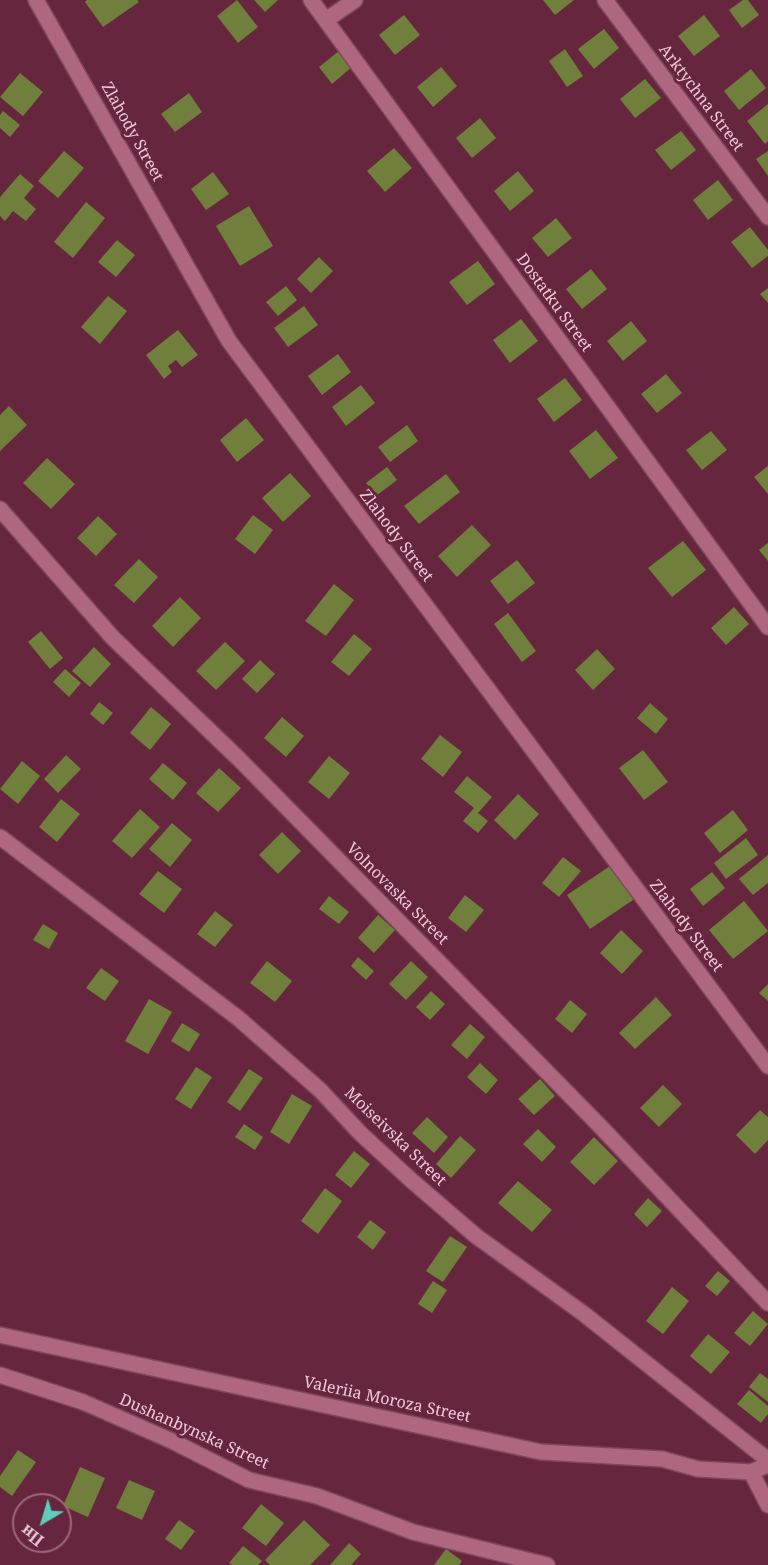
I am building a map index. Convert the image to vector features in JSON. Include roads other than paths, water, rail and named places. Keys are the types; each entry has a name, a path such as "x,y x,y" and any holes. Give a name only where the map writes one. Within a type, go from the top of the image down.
{"street":[{"name":"Zlahody Street","path":"36,0 229,341 768,1066"},
{"name":"Dostatku Street","path":"311,0 768,627"},
{"path":"326,20 355,0"},
{"name":"Arktychna Street","path":"605,0 768,217"},
{"name":"Volnovaska Street","path":"0,509 113,638 247,768 573,1098 768,1303"},
{"name":"Moiseivska Street","path":"0,837 238,1018 320,1090 361,1134 411,1180 476,1236 584,1314 768,1460"},
{"name":"Valeriia Moroza Street","path":"0,1335 541,1452 662,1459 698,1469 751,1472 768,1465"},
{"name":"Dushanbynska Street","path":"0,1375 83,1402 172,1441 249,1480 317,1496 413,1532 547,1565"},
{"path":"751,1472 768,1505"}]}
